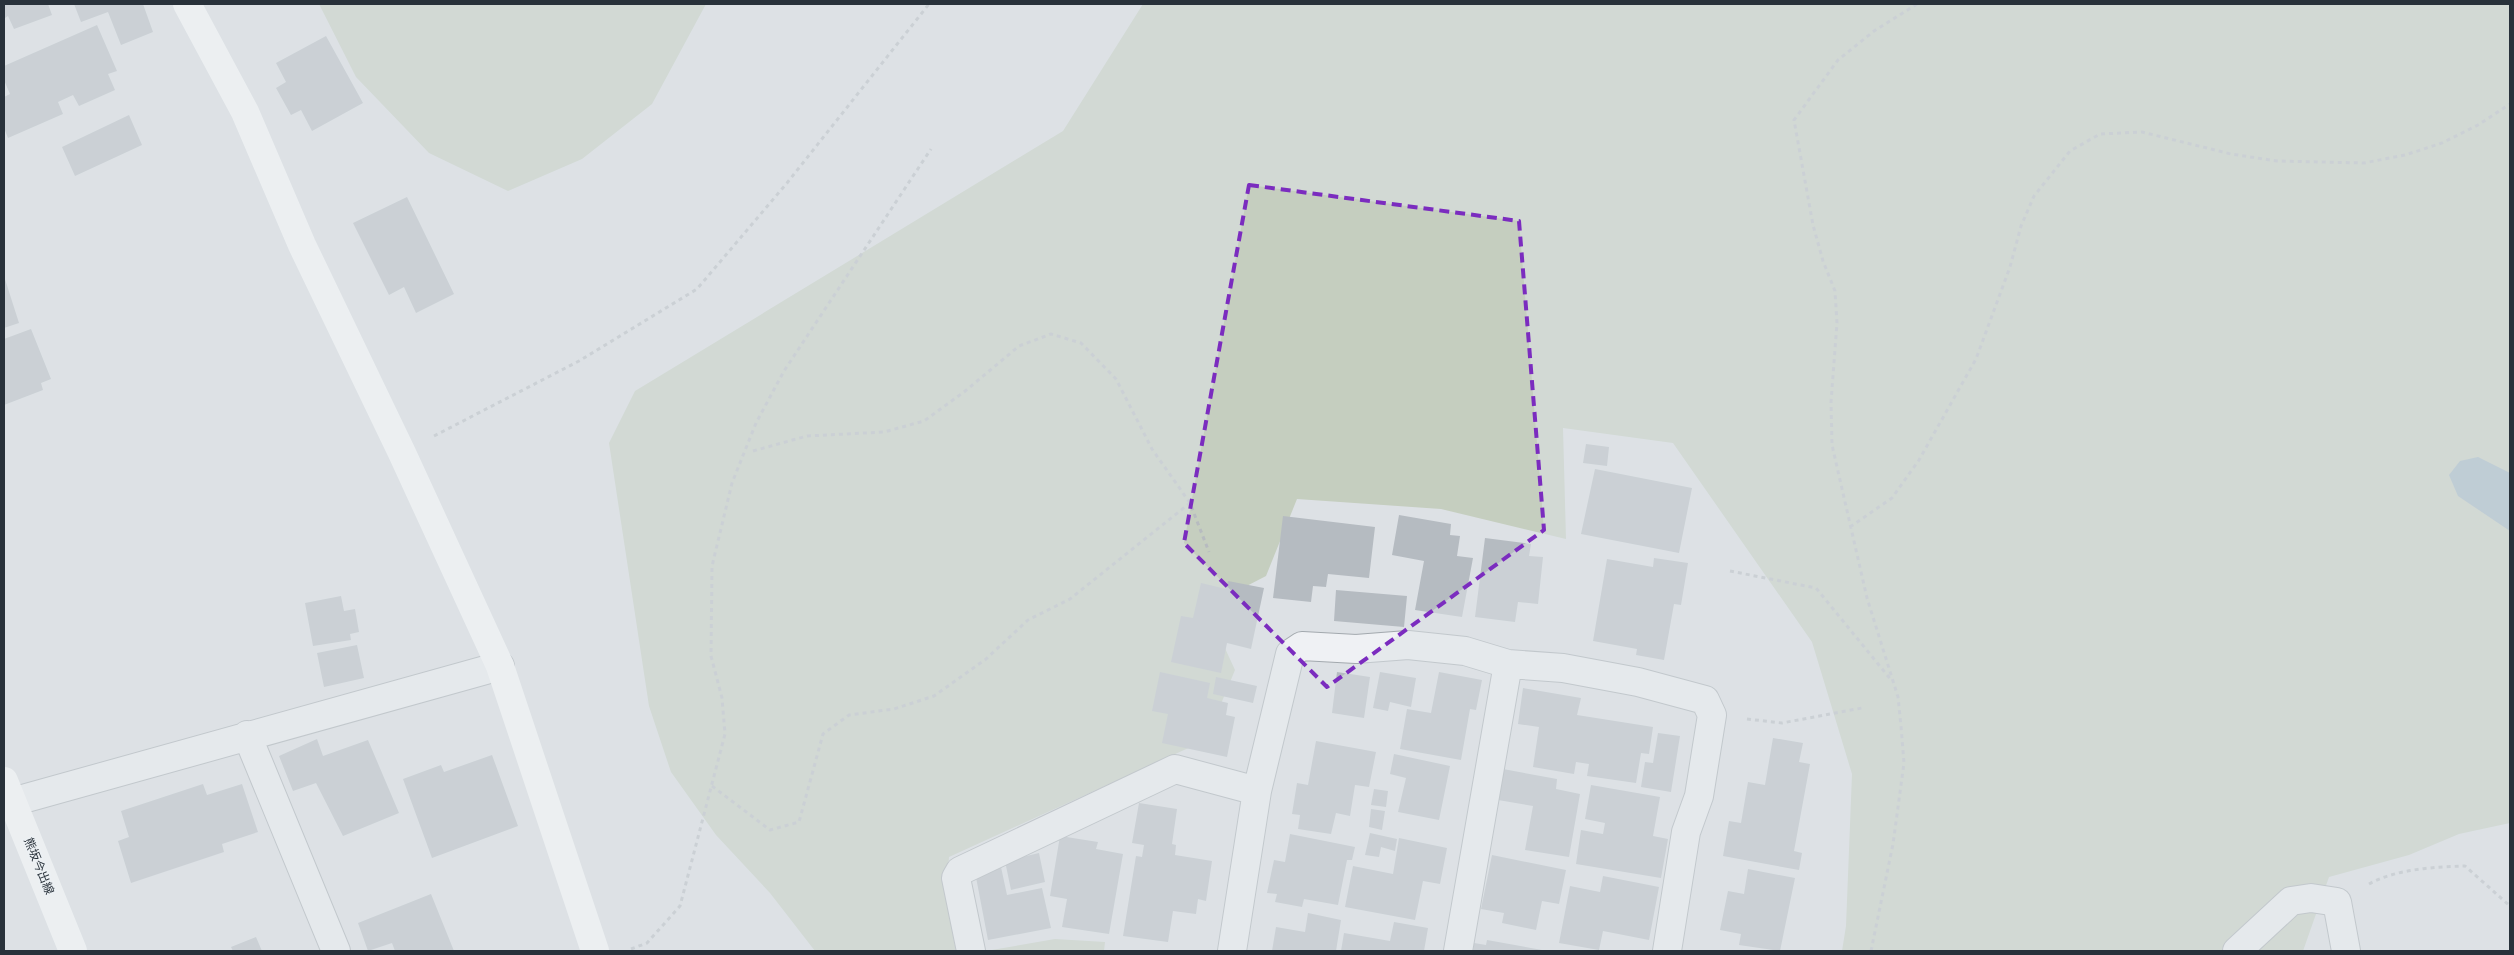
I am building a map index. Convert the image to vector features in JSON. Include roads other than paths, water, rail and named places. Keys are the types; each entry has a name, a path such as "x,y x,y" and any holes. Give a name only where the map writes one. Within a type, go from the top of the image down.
{"street":[{"path":"187,4 245,112 302,245 402,453 500,666 595,951"},
{"path":"1232,951 1257,791 1290,654 1302,646 1356,648 1408,644 1465,651 1508,664 1563,668 1638,682 1705,700 1712,715 1699,796 1686,832 1667,951"},
{"path":"1458,951 1508,664"},
{"path":"8,792 247,735 500,666"},
{"path":"247,735 336,951"},
{"path":"971,951 956,878 960,871 1175,769 1257,791"},
{"name":"熊坂今出線","path":"8,792 74,951"},
{"path":"2237,951 2291,900 2311,898 2337,902 2346,951"}],"water":[{"path":"2478,457 2510,473 2510,531 2458,496 2449,475 2460,461"}]}
